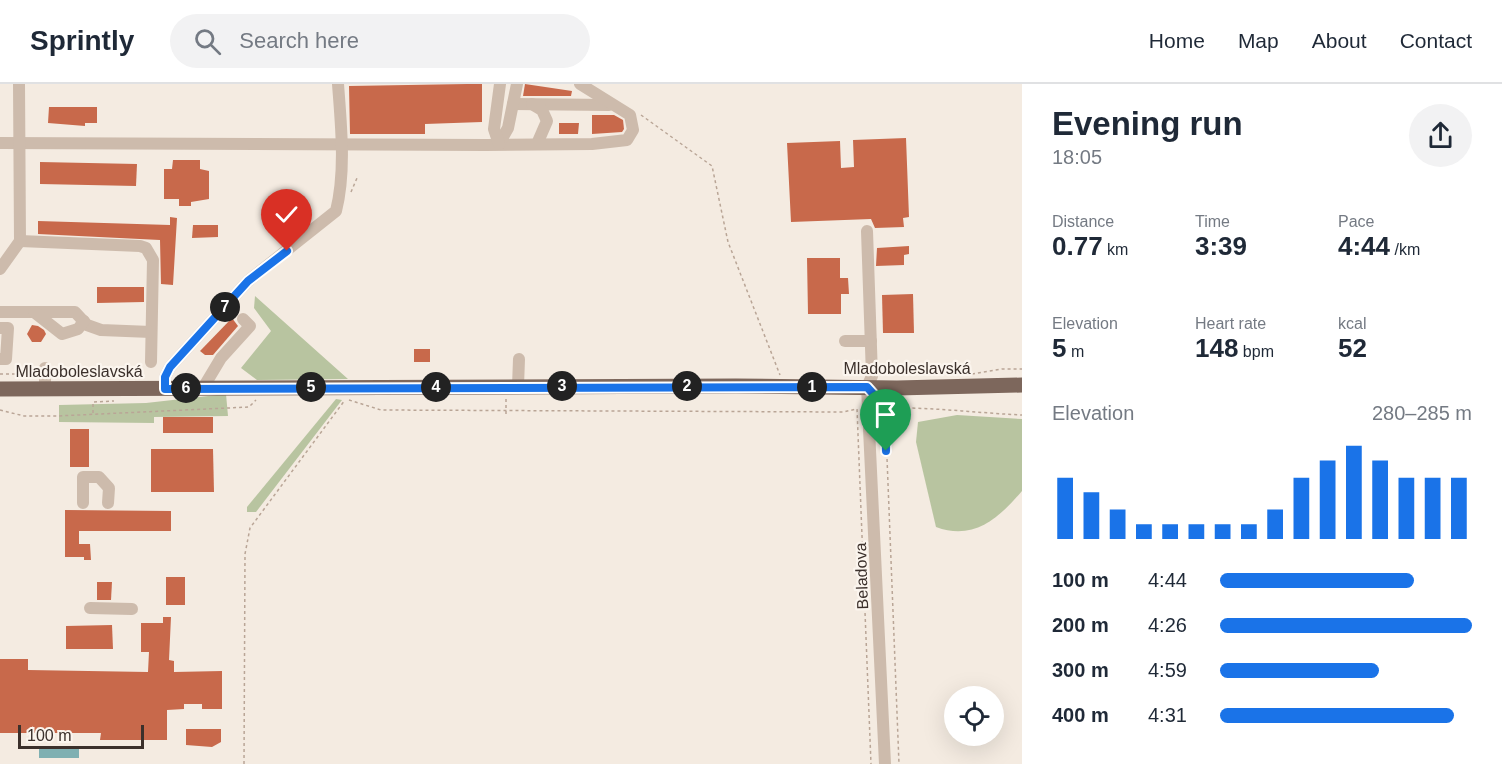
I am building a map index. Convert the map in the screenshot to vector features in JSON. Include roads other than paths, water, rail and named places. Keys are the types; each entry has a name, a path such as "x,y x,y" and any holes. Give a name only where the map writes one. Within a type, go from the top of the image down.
{"main road":[{"name":"Mladoboleslavská","path":"0,389 1022,385"}],"street":[{"path":"0,268 20,241 19,84"},
{"path":"165,389 165,377 170,367 248,281 336,211 339,196 340,145 338,84"},
{"path":"499,144 494,129 500,84"},
{"path":"499,144 508,128 517,84"},
{"path":"0,143 18,145 592,144 627,140 634,123 630,115 610,105 580,84"},
{"path":"513,104 610,105"},
{"path":"532,104 542,110 547,121 537,144"},
{"name":"Beladova","path":"867,231 872,376 867,387 885,764"},
{"path":"20,241 146,248 153,260 151,362"},
{"path":"0,312 75,312 87,325 101,330 151,332"},
{"path":"34,312 63,334 78,329 84,321"},
{"path":"203,388 221,358 250,326 243,319"},
{"path":"0,328 8,328 6,358 0,359"},
{"path":"845,341 871,341"},
{"path":"512,386 519,359"},
{"path":"45,368 45,390"},
{"path":"83,503 83,477 99,477 109,488 108,503"},
{"path":"90,608 132,609"}],"water":[{"path":"39,749 79,749 79,758 39,758"}]}
